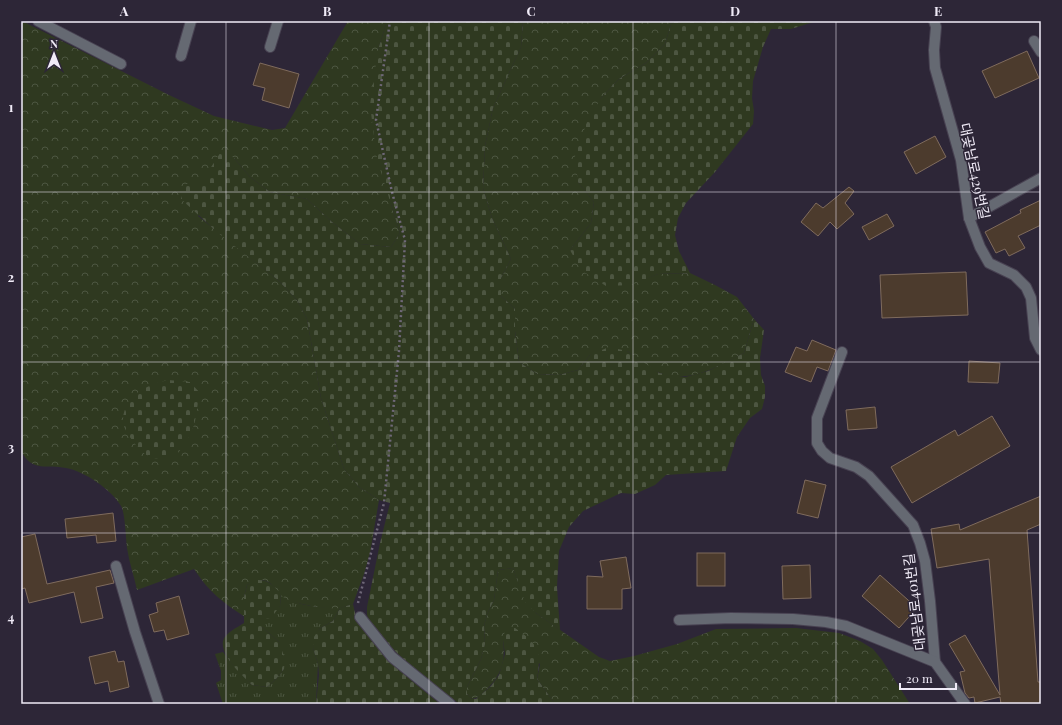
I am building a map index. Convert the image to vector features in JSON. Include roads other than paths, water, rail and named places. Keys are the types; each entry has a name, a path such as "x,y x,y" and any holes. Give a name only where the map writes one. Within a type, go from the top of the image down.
{"lane":[{"path":"38,21 121,64"},
{"path":"181,56 192,21"},
{"path":"270,47 278,21"},
{"name":"대곶남로429번길","path":"934,21 936,27 934,50 935,68 961,160 969,218 980,247 989,262 1014,275 1026,287 1031,298 1035,338 1041,350"},
{"path":"1034,41 1041,52"},
{"path":"969,218 1041,178"},
{"name":"대곶남로401번길","path":"842,352 817,418 817,443 822,451 830,458 856,467 869,476 913,525 920,543 924,561 930,600 935,662 965,704"},
{"path":"116,566 158,704"},
{"path":"360,617 392,657 450,704"},
{"name":"대곶남로401번길","path":"679,620 731,618 793,619 826,622 846,626 935,662"}]}
